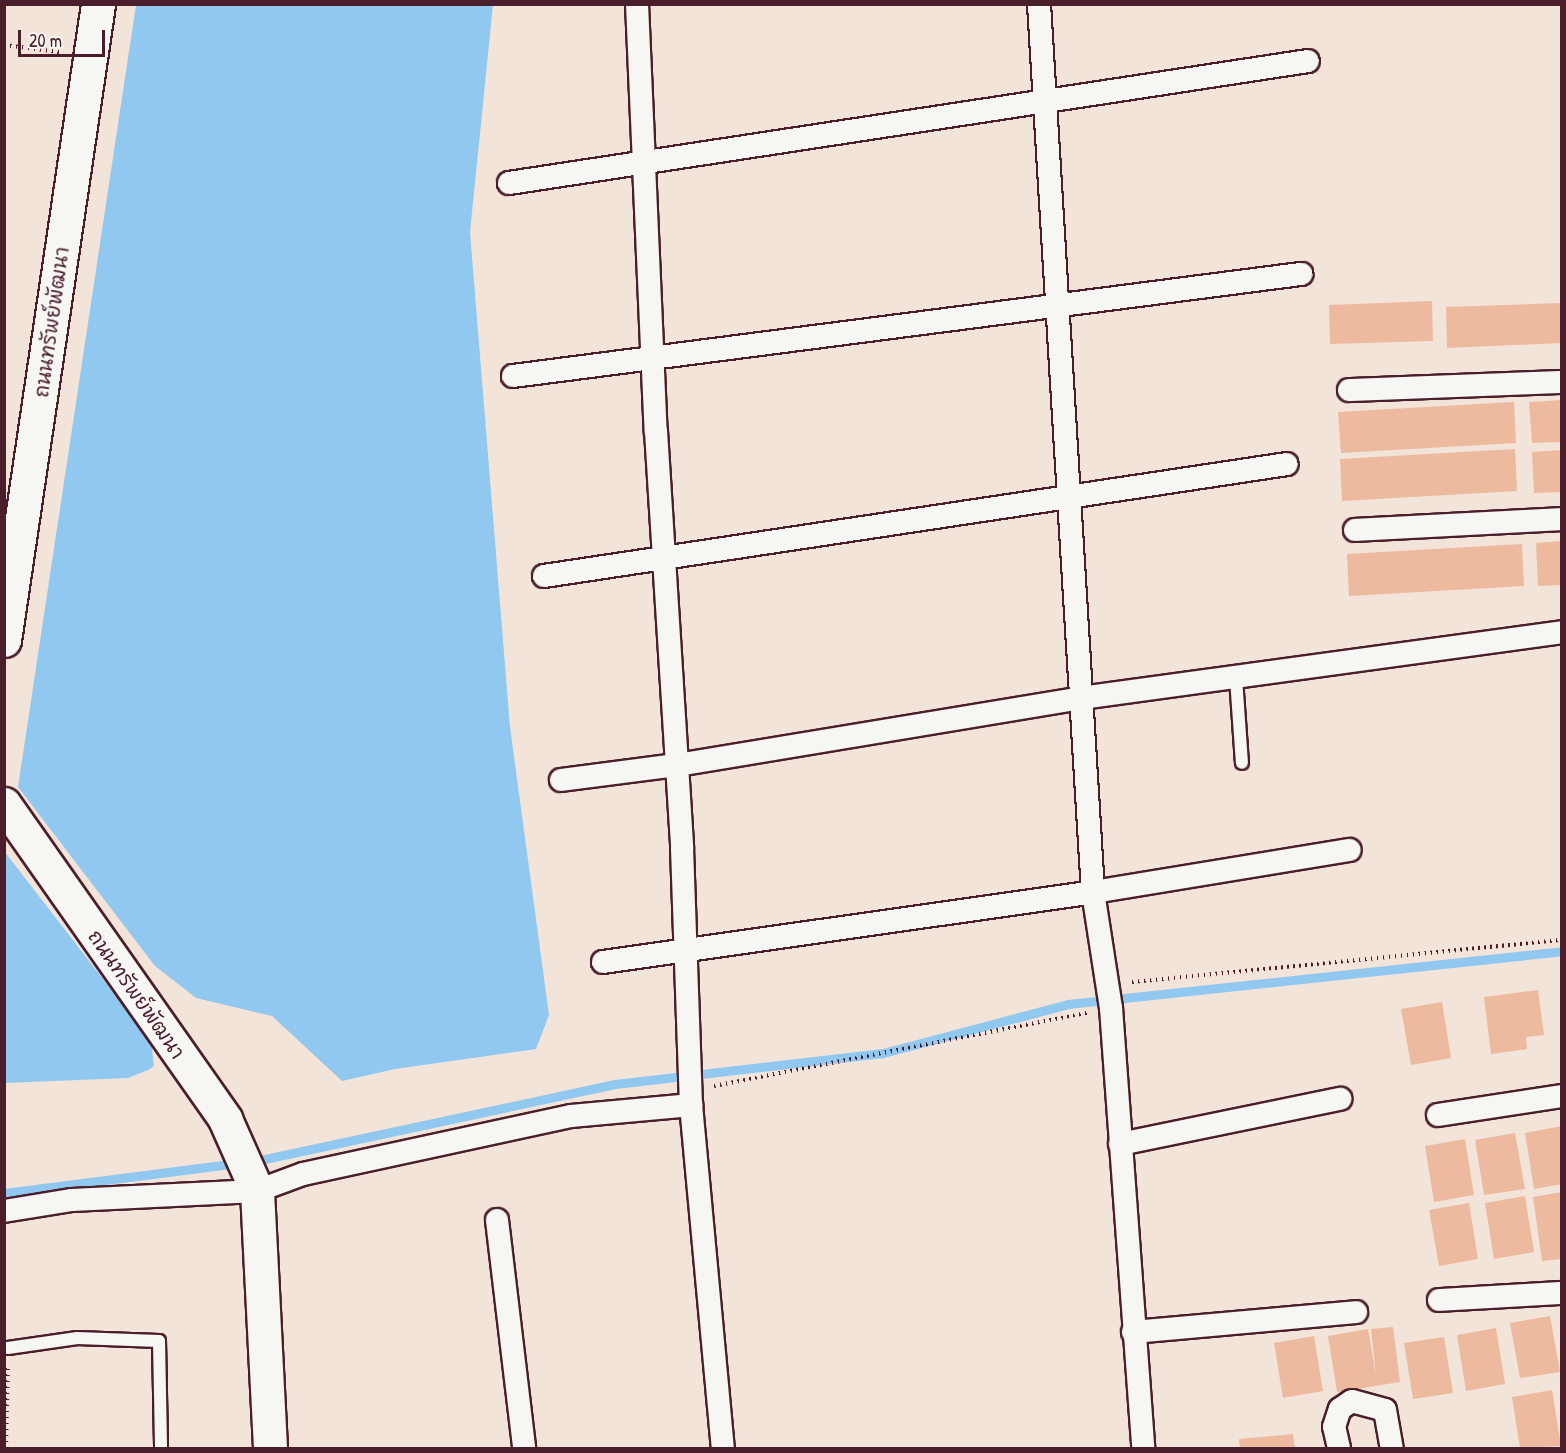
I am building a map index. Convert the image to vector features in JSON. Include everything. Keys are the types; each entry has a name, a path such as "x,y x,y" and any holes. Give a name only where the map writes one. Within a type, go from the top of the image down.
{"street":[{"name":"ถนนทรัพย์พัฒนา","path":"4,640 98,4"},
{"path":"637,4 677,765 691,1085 723,1449"},
{"path":"1039,4 1093,892 1111,1008 1143,1449"},
{"path":"509,183 1045,104 1308,61"},
{"path":"513,376 1058,309 1301,274"},
{"path":"1349,390 1562,382"},
{"path":"544,576 1069,500 1287,464"},
{"path":"1355,530 1562,519"},
{"path":"561,780 677,765 1081,698 1562,632"},
{"name":"ถนนทรัพย์พัฒนา","path":"4,804 225,1119 257,1191"},
{"path":"603,962 1093,892 1350,850"},
{"path":"4,1211 72,1200 257,1191 303,1174 571,1116 691,1085"},
{"path":"1438,1115 1562,1096"},
{"path":"1120,1144 1340,1099"},
{"path":"257,1191 270,1449"},
{"path":"497,1220 524,1449"},
{"path":"1439,1300 1562,1293"},
{"path":"1133,1332 1356,1312"},
{"path":"1339,1449 1335,1427 1340,1409 1352,1401 1385,1410 1392,1449"}],"lane":[{"path":"1236,678 1242,764"},
{"path":"8,1348 77,1338 159,1341 161,1449"}],"path":[{"path":"4,45 91,56"},
{"path":"1108,985 1562,940"},
{"path":"691,1085 1111,1008"},
{"path":"6,1449 8,1348"}],"water":[{"path":"136,5 493,5 470,232 510,727 549,1015 536,1049 395,1069 342,1081 272,1016 196,998 155,966 18,787"},
{"path":"4,851 151,1041 154,1066 128,1078 5,1083"}],"building":[{"path":"1432,301 1433,341 1330,344 1329,305"},
{"path":"1562,303 1562,343 1447,348 1446,307"},
{"path":"1562,400 1562,442 1532,443 1529,402"},
{"path":"1514,402 1516,443 1341,453 1338,412"},
{"path":"1515,449 1517,491 1342,501 1340,459"},
{"path":"1562,450 1562,492 1534,493 1532,452"},
{"path":"1562,541 1562,585 1538,586 1536,543"},
{"path":"1522,544 1524,586 1349,596 1347,554"},
{"path":"1538,990 1544,1035 1526,1037 1527,1049 1491,1054 1484,997"},
{"path":"1442,1002 1451,1058 1411,1065 1401,1009"},
{"path":"1562,1126 1562,1184 1534,1189 1525,1133"},
{"path":"1515,1133 1525,1189 1484,1195 1475,1140"},
{"path":"1465,1139 1474,1195 1434,1202 1425,1146"},
{"path":"1562,1192 1562,1259 1542,1261 1533,1197"},
{"path":"1525,1196 1534,1252 1494,1259 1485,1203"},
{"path":"1469,1203 1478,1259 1439,1266 1429,1210"},
{"path":"1550,1316 1560,1372 1520,1378 1510,1323"},
{"path":"1393,1327 1400,1382 1337,1392 1328,1336 1368,1329 1376,1375 1371,1329"},
{"path":"1496,1328 1505,1384 1466,1391 1457,1335"},
{"path":"1314,1336 1323,1391 1283,1398 1274,1343"},
{"path":"1444,1337 1453,1393 1413,1399 1404,1343"},
{"path":"1552,1390 1561,1446 1520,1448 1512,1397"},
{"path":"1293,1434 1295,1448 1240,1448 1239,1439"}],"waterway":[{"path":"251,1162 615,1084 883,1053 1068,1004 1562,951"},
{"path":"4,1193 238,1163"}]}
